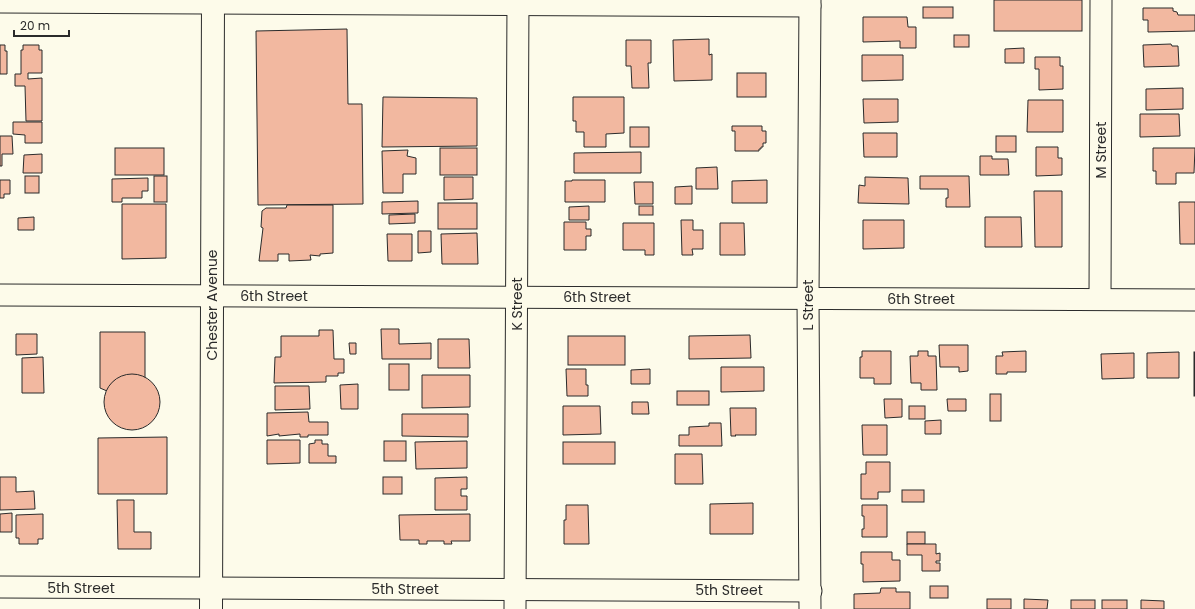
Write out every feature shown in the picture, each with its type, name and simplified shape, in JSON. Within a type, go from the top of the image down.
[{"type":"main road","name":"Chester Avenue","points":[[211,599],[213,2]]},
{"type":"street","name":"M Street","points":[[1100,299],[1101,0]]},
{"type":"street","points":[[0,2],[810,3]]},
{"type":"street","name":"K Street","points":[[515,599],[518,2]]},
{"type":"street","name":"L Street","points":[[810,3],[808,298],[810,600]]},
{"type":"street","name":"6th Street","points":[[0,295],[1195,300]]},
{"type":"street","name":"5th Street","points":[[0,587],[211,599],[810,600]]},
{"type":"building","points":[[994,0],[1082,0],[1082,31],[994,31]]},
{"type":"building","points":[[923,7],[953,7],[953,18],[923,18]]},
{"type":"building","points":[[1143,8],[1173,8],[1173,11],[1177,12],[1178,15],[1195,15],[1195,31],[1148,32],[1148,20],[1143,20]]},
{"type":"building","points":[[863,17],[907,17],[908,27],[916,27],[916,48],[900,48],[900,41],[863,42]]},
{"type":"building","points":[[347,29],[348,104],[362,104],[363,204],[258,205],[256,31]]},
{"type":"building","points":[[954,35],[969,35],[969,47],[954,47]]},
{"type":"building","points":[[709,39],[709,55],[712,54],[712,80],[674,81],[673,40]]},
{"type":"building","points":[[626,40],[651,40],[651,63],[648,63],[649,88],[632,88],[631,66],[626,66]]},
{"type":"building","points":[[1171,44],[1172,46],[1178,46],[1179,66],[1144,67],[1143,45]]},
{"type":"building","points":[[0,45],[5,45],[5,51],[7,51],[7,74],[0,74]]},
{"type":"building","points":[[23,45],[39,45],[39,50],[42,50],[42,73],[28,73],[28,79],[42,78],[42,121],[26,121],[25,86],[15,86],[15,74],[21,74],[21,50],[23,50]]},
{"type":"building","points":[[1024,48],[1024,63],[1005,63],[1005,49]]},
{"type":"building","points":[[862,55],[903,55],[903,80],[862,81]]},
{"type":"building","points":[[1035,57],[1060,57],[1060,66],[1063,66],[1063,89],[1039,90],[1039,69],[1035,69]]},
{"type":"building","points":[[737,73],[766,73],[766,97],[737,97]]},
{"type":"building","points":[[1183,88],[1183,109],[1146,110],[1146,89]]},
{"type":"building","points":[[383,97],[477,98],[477,146],[382,147]]},
{"type":"building","points":[[573,97],[624,97],[624,133],[606,134],[606,147],[584,147],[584,132],[576,132],[576,121],[573,121]]},
{"type":"building","points":[[863,99],[898,99],[898,122],[864,123]]},
{"type":"building","points":[[1028,100],[1063,100],[1063,132],[1027,132]]},
{"type":"building","points":[[1140,114],[1179,114],[1180,136],[1140,137]]},
{"type":"building","points":[[13,122],[42,122],[42,143],[25,143],[25,135],[13,134]]},
{"type":"building","points":[[732,126],[762,126],[762,131],[766,131],[766,143],[763,143],[763,147],[759,149],[759,151],[735,151],[735,131],[732,131]]},
{"type":"building","points":[[630,127],[649,127],[649,147],[630,147]]},
{"type":"building","points":[[863,133],[897,133],[897,157],[864,157]]},
{"type":"building","points":[[0,136],[12,136],[13,154],[2,154],[2,166],[0,166]]},
{"type":"building","points":[[996,136],[1016,136],[1016,152],[996,152]]},
{"type":"building","points":[[1036,147],[1058,147],[1058,158],[1062,158],[1062,175],[1036,176]]},
{"type":"building","points":[[115,148],[164,148],[164,175],[115,175]]},
{"type":"building","points":[[440,148],[477,148],[477,175],[440,175]]},
{"type":"building","points":[[1153,148],[1195,148],[1194,173],[1176,173],[1176,184],[1156,184],[1156,171],[1153,171]]},
{"type":"building","points":[[408,150],[407,156],[416,158],[416,174],[403,174],[403,193],[383,193],[382,151]]},
{"type":"building","points":[[641,152],[641,173],[574,173],[574,153]]},
{"type":"building","points":[[42,154],[42,173],[23,173],[24,155]]},
{"type":"building","points":[[980,156],[992,156],[992,159],[1008,159],[1009,175],[980,175]]},
{"type":"building","points":[[717,167],[718,189],[696,189],[696,168]]},
{"type":"building","points":[[25,176],[39,176],[39,193],[25,193]]},
{"type":"building","points":[[154,176],[167,176],[167,202],[154,202]]},
{"type":"building","points":[[920,176],[969,176],[970,207],[946,207],[948,189],[920,189]]},
{"type":"building","points":[[444,177],[473,177],[473,199],[444,200]]},
{"type":"building","points":[[865,177],[908,178],[909,204],[858,203],[859,185],[865,186]]},
{"type":"building","points":[[148,178],[148,191],[142,191],[142,198],[122,198],[122,202],[112,202],[112,179]]},
{"type":"building","points":[[0,180],[10,180],[10,194],[4,194],[4,198],[0,198]]},
{"type":"building","points":[[605,180],[605,202],[565,202],[565,181]]},
{"type":"building","points":[[767,180],[767,203],[732,203],[732,181]]},
{"type":"building","points":[[634,182],[653,182],[653,204],[635,204]]},
{"type":"building","points":[[692,186],[692,204],[675,204],[675,187]]},
{"type":"building","points":[[1034,191],[1062,191],[1062,247],[1035,247]]},
{"type":"building","points":[[418,201],[418,213],[382,214],[382,202]]},
{"type":"building","points":[[1179,202],[1195,202],[1195,244],[1180,244]]},
{"type":"building","points":[[438,203],[477,203],[477,229],[438,229]]},
{"type":"building","points":[[122,204],[166,204],[166,258],[122,259]]},
{"type":"building","points":[[287,205],[333,205],[333,253],[320,254],[320,256],[310,255],[311,260],[289,261],[289,254],[278,254],[278,261],[259,261],[263,228],[261,227],[262,211],[266,208],[286,208]]},
{"type":"building","points":[[589,206],[589,220],[569,220],[569,207]]},
{"type":"building","points":[[639,206],[653,206],[653,215],[639,215]]},
{"type":"building","points":[[415,214],[415,223],[389,224],[389,215]]},
{"type":"building","points":[[34,217],[34,230],[18,230],[18,218]]},
{"type":"building","points":[[985,217],[1021,217],[1022,247],[985,247]]},
{"type":"building","points":[[681,220],[693,220],[693,230],[703,230],[703,249],[692,249],[693,255],[682,255]]},
{"type":"building","points":[[863,220],[904,220],[904,248],[863,249]]},
{"type":"building","points":[[564,222],[586,222],[586,229],[591,229],[591,236],[586,236],[586,250],[564,250]]},
{"type":"building","points":[[623,223],[654,223],[654,255],[645,255],[645,250],[623,250]]},
{"type":"building","points":[[720,223],[744,223],[745,255],[720,255]]},
{"type":"building","points":[[418,231],[431,231],[431,252],[418,253]]},
{"type":"building","points":[[477,233],[478,264],[442,264],[441,234]]},
{"type":"building","points":[[387,234],[412,234],[412,261],[388,261]]},
{"type":"building","points":[[381,329],[399,329],[399,344],[431,343],[431,359],[382,359]]},
{"type":"building","points":[[319,330],[333,330],[334,359],[344,359],[344,373],[338,373],[338,376],[326,376],[326,382],[274,383],[275,357],[281,357],[281,336],[319,336]]},
{"type":"building","points":[[100,332],[145,332],[145,378],[133,375],[126,376],[114,381],[107,391],[100,388]]},
{"type":"building","points":[[16,334],[37,334],[37,354],[16,355]]},
{"type":"building","points":[[750,335],[751,358],[689,359],[689,336]]},
{"type":"building","points":[[568,336],[625,336],[625,365],[568,365]]},
{"type":"building","points":[[438,339],[469,339],[470,368],[438,368]]},
{"type":"building","points":[[349,343],[356,343],[356,354],[350,354]]},
{"type":"building","points":[[939,345],[968,345],[968,371],[959,372],[959,367],[940,367]]},
{"type":"building","points":[[862,351],[891,351],[891,384],[874,384],[874,378],[860,378],[860,357],[862,357]]},
{"type":"building","points":[[918,351],[928,351],[928,356],[936,356],[937,390],[921,390],[921,383],[911,383],[910,356],[918,356]]},
{"type":"building","points":[[1026,351],[1026,372],[1007,372],[1007,374],[996,374],[996,356],[1003,356],[1002,352]]},
{"type":"building","points":[[1179,352],[1179,378],[1147,378],[1147,353]]},
{"type":"building","points":[[1195,352],[1195,396],[1194,396]]},
{"type":"building","points":[[1134,353],[1134,378],[1102,379],[1101,354]]},
{"type":"building","points":[[43,357],[44,393],[22,393],[22,358]]},
{"type":"building","points":[[389,364],[409,364],[409,390],[389,390]]},
{"type":"building","points":[[721,367],[764,367],[764,391],[721,392]]},
{"type":"building","points":[[566,369],[586,369],[588,396],[567,396]]},
{"type":"building","points":[[650,369],[650,384],[631,384],[631,370]]},
{"type":"building","points":[[132,374],[143,376],[152,382],[158,391],[160,402],[158,413],[152,422],[143,428],[132,430],[121,428],[112,422],[106,413],[104,402],[106,391],[112,382],[121,376]]},
{"type":"building","points":[[422,375],[470,375],[470,407],[422,408]]},
{"type":"building","points":[[358,384],[358,409],[341,409],[340,385]]},
{"type":"building","points":[[275,386],[309,386],[310,409],[275,410]]},
{"type":"building","points":[[677,391],[709,391],[709,405],[677,405]]},
{"type":"building","points":[[990,394],[1001,394],[1001,421],[990,421]]},
{"type":"building","points":[[884,399],[902,399],[902,417],[885,418]]},
{"type":"building","points":[[947,399],[966,399],[966,411],[948,411]]},
{"type":"building","points":[[632,402],[648,402],[649,414],[632,414]]},
{"type":"building","points":[[563,406],[600,406],[601,434],[563,435]]},
{"type":"building","points":[[909,406],[925,406],[925,419],[909,419]]},
{"type":"building","points":[[730,408],[756,408],[756,435],[731,436]]},
{"type":"building","points":[[308,412],[309,422],[328,422],[328,435],[308,435],[308,437],[300,437],[300,434],[279,436],[279,434],[267,436],[267,413]]},
{"type":"building","points":[[402,414],[468,414],[468,437],[402,436]]},
{"type":"building","points":[[941,420],[941,434],[925,434],[925,421]]},
{"type":"building","points":[[709,423],[721,423],[722,446],[679,446],[679,435],[689,435],[689,427],[709,426]]},
{"type":"building","points":[[862,425],[887,425],[887,455],[863,455]]},
{"type":"building","points":[[167,437],[167,494],[98,494],[98,438]]},
{"type":"building","points":[[267,440],[300,440],[300,463],[267,464]]},
{"type":"building","points":[[315,440],[322,440],[322,444],[328,444],[328,456],[336,456],[336,463],[309,463],[309,444],[315,443]]},
{"type":"building","points":[[384,441],[406,441],[406,461],[384,461]]},
{"type":"building","points":[[467,441],[467,468],[416,469],[415,442]]},
{"type":"building","points":[[563,442],[615,442],[615,464],[563,464]]},
{"type":"building","points":[[675,454],[702,454],[703,484],[675,484]]},
{"type":"building","points":[[866,462],[890,462],[890,492],[878,492],[878,499],[861,499],[861,474],[866,474]]},
{"type":"building","points":[[0,477],[16,477],[16,492],[34,491],[35,509],[0,510]]},
{"type":"building","points":[[383,477],[402,477],[402,494],[383,494]]},
{"type":"building","points":[[467,477],[467,489],[461,489],[461,496],[467,496],[467,510],[435,510],[435,478]]},
{"type":"building","points":[[902,490],[924,490],[924,502],[902,502]]},
{"type":"building","points":[[117,500],[134,500],[134,532],[151,532],[151,549],[118,549]]},
{"type":"building","points":[[753,503],[753,534],[710,534],[710,504]]},
{"type":"building","points":[[566,505],[588,505],[589,544],[564,544],[564,520],[566,520]]},
{"type":"building","points":[[862,505],[887,505],[887,537],[862,537],[862,529],[864,529],[864,516],[862,516]]},
{"type":"building","points":[[12,513],[12,532],[0,532],[0,514]]},
{"type":"building","points":[[43,514],[43,539],[38,539],[38,544],[19,544],[19,538],[16,538],[16,515]]},
{"type":"building","points":[[470,514],[470,541],[451,541],[452,544],[444,544],[444,541],[427,541],[427,544],[419,544],[419,540],[400,540],[399,515]]},
{"type":"building","points":[[907,532],[925,532],[925,544],[907,544]]},
{"type":"building","points":[[907,544],[936,544],[936,554],[940,553],[940,561],[936,561],[936,563],[940,563],[940,571],[922,571],[922,555],[907,555]]},
{"type":"building","points":[[861,552],[892,552],[892,560],[900,560],[900,581],[863,582]]},
{"type":"building","points":[[930,586],[948,586],[948,598],[930,598]]},
{"type":"building","points":[[881,588],[896,588],[896,592],[910,592],[910,609],[854,609],[854,594],[880,593]]},
{"type":"building","points":[[987,599],[1011,599],[1011,609],[987,609]]},
{"type":"building","points":[[1024,599],[1048,600],[1047,609],[1024,609]]},
{"type":"building","points":[[1071,600],[1095,600],[1095,609],[1071,609]]},
{"type":"building","points":[[1102,600],[1127,600],[1127,609],[1102,609]]},
{"type":"building","points":[[1141,600],[1164,601],[1164,609],[1141,609]]}]
